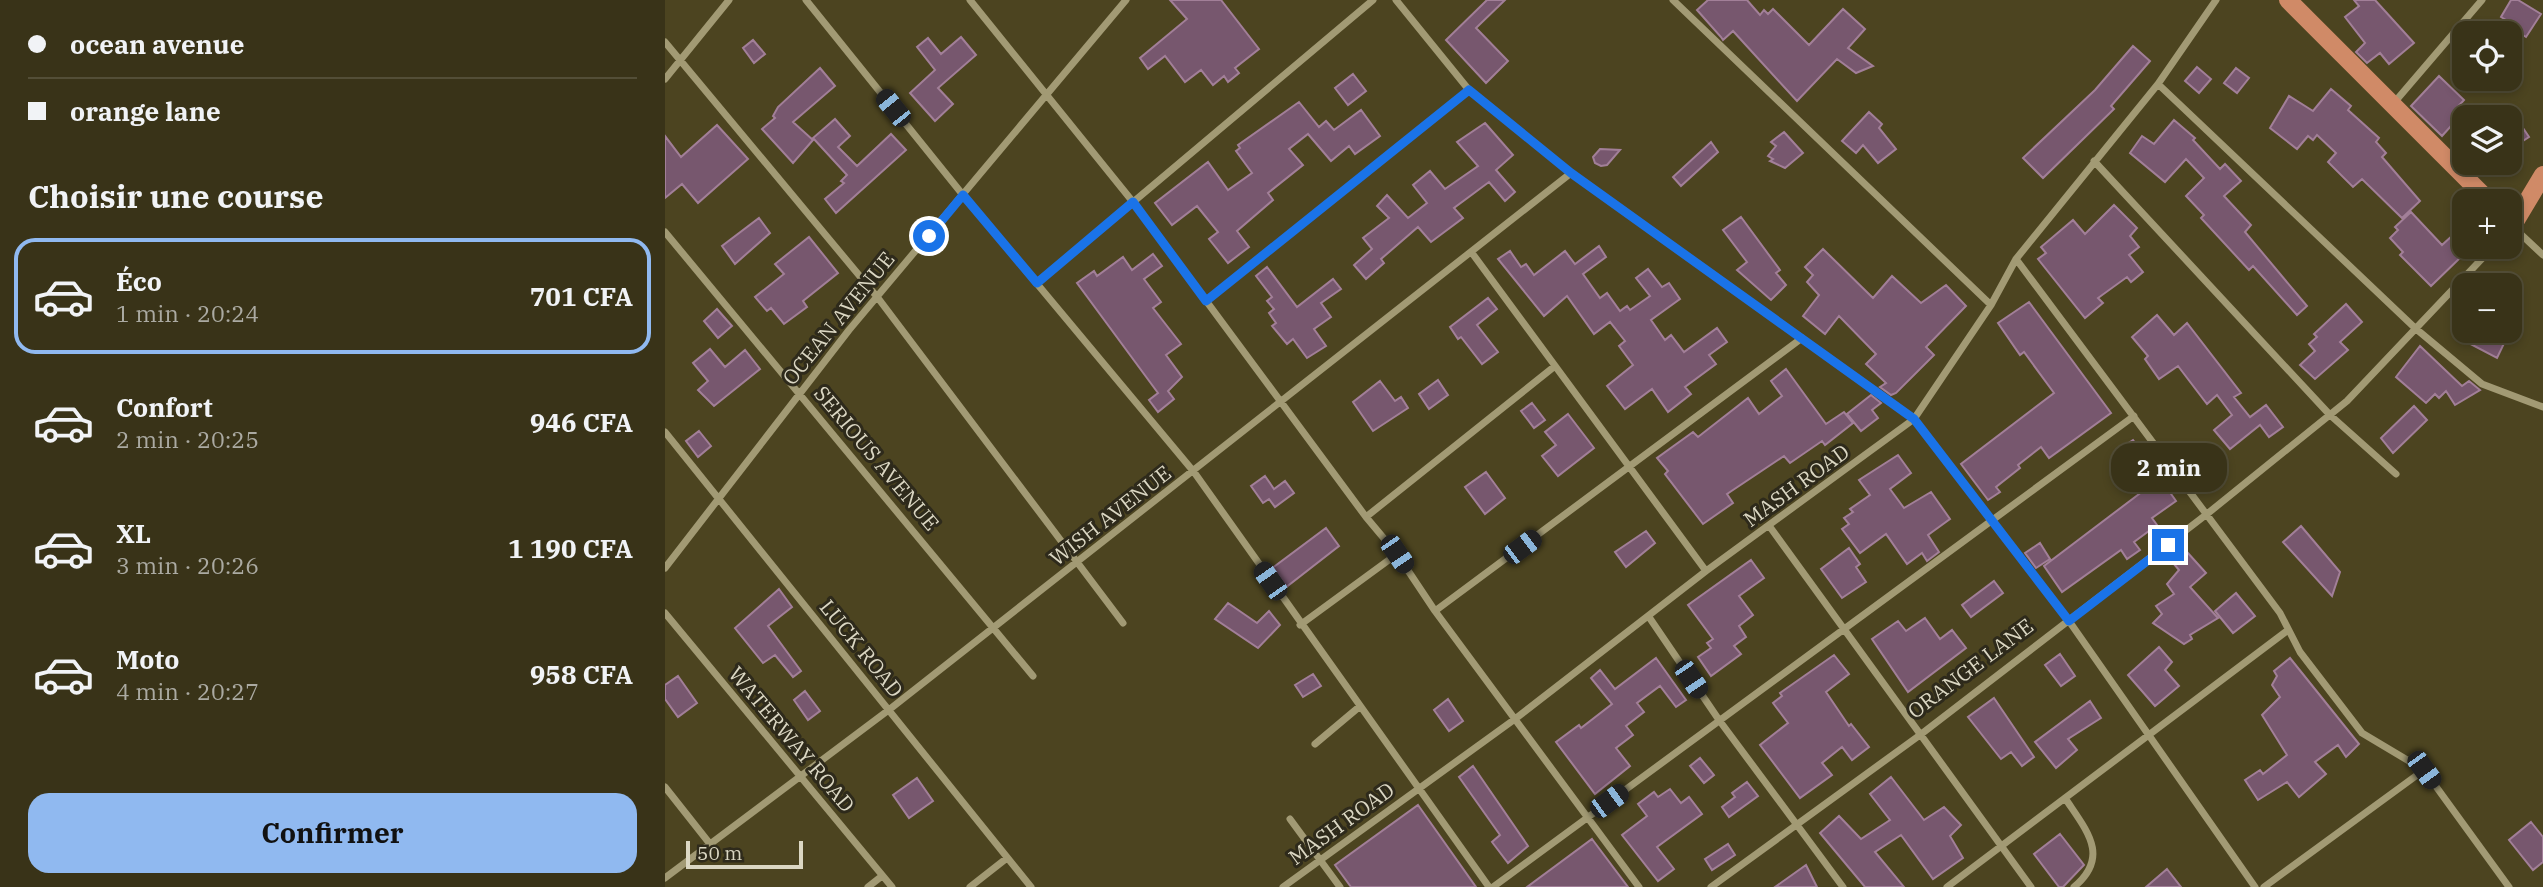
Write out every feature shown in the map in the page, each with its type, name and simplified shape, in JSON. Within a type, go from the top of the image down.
[{"type":"main road","points":[[2288,0],[2477,189]]},
{"type":"main road","points":[[2522,208],[2543,175]]},
{"type":"street","points":[[665,79],[729,0]]},
{"type":"street","points":[[806,0],[963,195],[1194,472],[1359,708],[1491,887],[2134,416]]},
{"type":"street","points":[[970,0],[1133,202],[1366,517],[1397,554],[1435,611],[1639,887]]},
{"type":"street","name":"OCEAN AVENUE","points":[[665,568],[799,392],[1126,0]]},
{"type":"street","points":[[1037,283],[1373,0]]},
{"type":"street","points":[[1397,0],[1469,90],[1571,173],[1914,419],[2069,621],[2255,887]]},
{"type":"street","points":[[1673,0],[1991,305]]},
{"type":"street","name":"MASH ROAD","points":[[1283,887],[1515,719],[1706,570],[1770,527],[1914,419],[1991,305],[2016,259],[2158,84],[2216,0]]},
{"type":"street","points":[[2392,104],[2482,0]]},
{"type":"street","points":[[665,42],[878,298],[1079,561],[1123,623]]},
{"type":"street","points":[[2158,84],[2415,328],[2482,384],[2543,407]]},
{"type":"street","points":[[1206,301],[1469,90]]},
{"type":"street","points":[[2094,161],[2330,415],[2396,474]]},
{"type":"street","name":"WISH AVENUE","points":[[665,878],[890,709],[1571,173]]},
{"type":"street","name":"SERIOUS AVENUE","points":[[665,232],[1033,676]]},
{"type":"street","points":[[2522,236],[2543,255]]},
{"type":"street","points":[[1472,253],[1706,570]]},
{"type":"street","points":[[2016,259],[2280,612],[2300,652],[2362,733],[2424,770],[2509,887]]},
{"type":"street","name":"ORANGE LANE","points":[[1711,887],[1920,735],[2207,514],[2330,415],[2481,259]]},
{"type":"street","points":[[1435,611],[1802,338]]},
{"type":"street","points":[[1366,517],[1555,366]]},
{"type":"street","name":"LUCK ROAD","points":[[665,432],[1031,887]]},
{"type":"street","points":[[1770,527],[2031,887]]},
{"type":"street","points":[[1300,625],[1397,554]]},
{"type":"street","name":"WATERWAY ROAD","points":[[665,614],[892,887]]},
{"type":"street","points":[[1649,617],[1719,720],[1843,887]]},
{"type":"street","points":[[1947,887],[2288,630]]},
{"type":"street","points":[[1315,744],[1359,708]]},
{"type":"street","points":[[2264,887],[2424,770]]},
{"type":"street","points":[[665,787],[710,844]]},
{"type":"street","points":[[2066,798],[2094,851],[2094,862],[2087,876],[2074,887]]},
{"type":"street","points":[[1290,819],[1340,887]]},
{"type":"street","points":[[971,887],[1007,858]]},
{"type":"street","points":[[868,887],[882,876]]},
{"type":"building","points":[[1170,0],[1221,0],[1259,49],[1235,68],[1239,73],[1228,82],[1224,76],[1213,85],[1201,70],[1185,82],[1165,56],[1148,69],[1140,58],[1187,19]]},
{"type":"building","points":[[1487,0],[1505,0],[1476,28],[1508,61],[1486,83],[1446,40]]},
{"type":"building","points":[[1708,0],[1747,0],[1760,15],[1764,10],[1768,14],[1773,9],[1809,45],[1843,9],[1865,29],[1848,48],[1873,66],[1856,73],[1837,59],[1797,101],[1733,31],[1723,40],[1697,10]]},
{"type":"building","points":[[2354,0],[2375,0],[2414,43],[2389,64],[2380,53],[2367,63],[2356,52],[2365,43],[2345,17],[2359,6]]},
{"type":"building","points":[[2511,0],[2518,0],[2541,14],[2526,37],[2522,34],[2522,21],[2505,21],[2501,17]]},
{"type":"building","points":[[961,37],[976,55],[938,88],[953,104],[935,121],[910,93],[935,70],[917,47],[928,38],[941,54]]},
{"type":"building","points":[[753,40],[765,54],[754,63],[743,48]]},
{"type":"building","points":[[2133,46],[2150,61],[2111,106],[2114,109],[2043,178],[2023,158],[2095,90]]},
{"type":"building","points":[[2197,67],[2211,79],[2199,93],[2185,81]]},
{"type":"building","points":[[820,68],[835,86],[793,122],[813,140],[793,163],[762,129],[775,118],[773,116],[778,107]]},
{"type":"building","points":[[2236,68],[2249,78],[2237,93],[2224,83]]},
{"type":"building","points":[[1353,74],[1366,91],[1348,105],[1335,88]]},
{"type":"building","points":[[2439,76],[2464,100],[2459,105],[2452,105],[2452,125],[2442,136],[2411,106]]},
{"type":"building","points":[[2331,89],[2351,106],[2348,110],[2379,138],[2376,142],[2386,153],[2382,157],[2420,201],[2402,218],[2362,179],[2353,187],[2328,162],[2336,153],[2317,135],[2313,140],[2308,136],[2297,149],[2270,128],[2289,96],[2313,111]]},
{"type":"building","points":[[1299,102],[1319,127],[1326,121],[1334,130],[1361,110],[1380,136],[1355,154],[1349,146],[1331,161],[1308,134],[1289,149],[1303,165],[1268,193],[1273,200],[1237,231],[1249,247],[1228,263],[1209,239],[1218,232],[1197,206],[1172,225],[1155,203],[1208,162],[1228,190],[1252,173],[1236,151],[1240,148],[1238,145]]},
{"type":"building","points":[[1869,112],[1882,124],[1879,128],[1896,149],[1878,163],[1863,145],[1856,153],[1842,141]]},
{"type":"building","points":[[835,119],[850,136],[838,147],[857,166],[891,134],[906,150],[836,213],[825,199],[844,183],[841,181],[847,175],[813,138]]},
{"type":"building","points":[[2174,120],[2195,138],[2193,140],[2220,169],[2225,164],[2241,181],[2224,196],[2251,225],[2245,232],[2307,306],[2297,315],[2253,266],[2249,270],[2201,218],[2204,215],[2186,196],[2204,178],[2186,159],[2165,182],[2130,153],[2142,136],[2154,144]]},
{"type":"building","points":[[1485,123],[1513,155],[1496,170],[1515,192],[1505,201],[1489,182],[1454,208],[1463,218],[1431,242],[1418,227],[1381,259],[1384,263],[1366,279],[1354,265],[1372,249],[1363,238],[1389,218],[1377,206],[1387,195],[1408,218],[1427,203],[1413,185],[1430,171],[1445,189],[1478,166],[1457,142]]},
{"type":"building","points":[[717,125],[748,159],[698,203],[682,184],[665,198],[665,136],[681,157]]},
{"type":"building","points":[[2522,126],[2529,137],[2522,142]]},
{"type":"building","points":[[1784,132],[1803,153],[1785,168],[1770,161],[1773,159],[1768,156],[1776,146],[1771,142]]},
{"type":"building","points":[[1711,142],[1718,152],[1681,186],[1673,177]]},
{"type":"building","points":[[1600,149],[1620,150],[1607,165],[1601,166],[1595,163],[1593,157]]},
{"type":"building","points":[[2114,205],[2137,228],[2130,236],[2139,247],[2129,255],[2143,272],[2131,282],[2127,277],[2098,298],[2103,303],[2085,318],[2038,259],[2046,253],[2041,247],[2073,220],[2085,234]]},
{"type":"building","points":[[2411,212],[2442,245],[2452,236],[2452,259],[2459,259],[2431,286],[2400,255],[2403,252],[2390,238],[2398,230],[2395,227]]},
{"type":"building","points":[[1741,217],[1780,270],[1776,273],[1786,285],[1771,300],[1737,270],[1747,262],[1723,230]]},
{"type":"building","points":[[759,218],[770,233],[735,264],[722,246]]},
{"type":"building","points":[[809,237],[838,273],[803,301],[807,307],[784,324],[771,308],[767,311],[755,297],[784,274],[775,264]]},
{"type":"building","points":[[1599,246],[1606,257],[1583,274],[1600,298],[1607,293],[1620,311],[1627,306],[1630,310],[1650,296],[1636,278],[1648,269],[1662,287],[1669,283],[1680,299],[1651,320],[1665,340],[1671,335],[1684,352],[1717,328],[1727,342],[1709,355],[1716,364],[1685,387],[1691,394],[1668,412],[1652,389],[1625,409],[1607,386],[1633,365],[1619,346],[1625,341],[1610,322],[1594,334],[1567,296],[1544,316],[1498,259],[1510,251],[1521,267],[1526,264],[1534,275],[1565,251],[1575,264]]},
{"type":"building","points":[[1823,249],[1873,298],[1892,276],[1921,303],[1946,285],[1966,306],[1926,347],[1934,355],[1896,393],[1891,395],[1880,387],[1886,383],[1866,364],[1876,354],[1839,316],[1825,334],[1803,316],[1819,295],[1807,282],[1813,275],[1805,267]]},
{"type":"building","points":[[1153,254],[1162,266],[1144,279],[1161,302],[1153,308],[1181,344],[1166,355],[1182,377],[1168,391],[1174,399],[1158,412],[1149,400],[1158,393],[1077,283],[1094,271],[1097,276],[1123,257],[1132,270]]},
{"type":"building","points":[[1267,267],[1297,307],[1333,279],[1341,289],[1321,303],[1331,317],[1314,329],[1326,346],[1307,358],[1293,339],[1287,344],[1272,326],[1276,323],[1269,313],[1274,309],[1267,301],[1272,297],[1256,276]]},
{"type":"building","points":[[1488,298],[1497,309],[1477,325],[1498,352],[1482,364],[1450,327]]},
{"type":"building","points":[[2029,302],[2111,413],[2049,458],[2041,447],[1996,487],[2000,492],[1988,500],[1961,464],[2054,393],[2024,352],[2020,355],[1998,323]]},
{"type":"building","points":[[2346,304],[2362,322],[2340,342],[2348,350],[2315,379],[2300,365],[2315,351],[2309,344],[2317,337],[2314,334]]},
{"type":"building","points":[[717,309],[732,326],[718,338],[704,321]]},
{"type":"building","points":[[2157,315],[2174,335],[2187,323],[2241,393],[2234,397],[2250,417],[2266,405],[2283,427],[2269,437],[2260,425],[2230,449],[2214,430],[2232,415],[2217,395],[2207,404],[2178,366],[2159,379],[2145,359],[2148,356],[2132,337]]},
{"type":"building","points":[[2469,343],[2504,343],[2497,358]]},
{"type":"building","points":[[2420,346],[2462,386],[2469,381],[2480,390],[2455,405],[2446,391],[2439,398],[2435,394],[2426,403],[2396,377]]},
{"type":"building","points":[[710,349],[725,367],[745,350],[760,369],[714,406],[698,390],[708,381],[693,363]]},
{"type":"building","points":[[1786,369],[1826,424],[1844,412],[1853,423],[1825,445],[1822,441],[1790,463],[1784,456],[1727,494],[1733,503],[1703,524],[1665,474],[1668,471],[1657,458],[1693,432],[1698,437],[1748,398],[1759,414],[1782,396],[1771,381]]},
{"type":"building","points":[[1438,380],[1448,395],[1429,409],[1419,394]]},
{"type":"building","points":[[1380,381],[1395,401],[1401,397],[1408,408],[1373,431],[1353,402]]},
{"type":"building","points":[[1871,395],[1881,403],[1872,410],[1878,418],[1861,431],[1847,414]]},
{"type":"building","points":[[1532,403],[1545,420],[1534,428],[1521,411]]},
{"type":"building","points":[[2414,406],[2427,420],[2393,453],[2381,438]]},
{"type":"building","points":[[1568,414],[1594,448],[1558,476],[1542,456],[1556,445],[1545,432]]},
{"type":"building","points":[[699,431],[711,446],[698,457],[686,441]]},
{"type":"building","points":[[2133,440],[2176,501],[2152,518],[2157,525],[2134,542],[2140,550],[2127,559],[2121,550],[2062,592],[2044,566],[2143,491],[2115,452]]},
{"type":"building","points":[[1898,455],[1911,473],[1890,489],[1904,508],[1931,492],[1950,519],[1928,535],[1939,552],[1927,561],[1922,553],[1907,564],[1886,534],[1860,553],[1842,529],[1849,524],[1844,518],[1853,512],[1850,509],[1870,495],[1859,480]]},
{"type":"building","points":[[1486,472],[1505,498],[1485,514],[1465,487]]},
{"type":"building","points":[[1265,476],[1274,489],[1285,481],[1294,493],[1275,507],[1269,499],[1263,503],[1251,486]]},
{"type":"building","points":[[2301,526],[2340,572],[2332,596],[2283,542]]},
{"type":"building","points":[[1326,528],[1339,546],[1285,588],[1271,569]]},
{"type":"building","points":[[1646,531],[1655,543],[1626,567],[1615,552]]},
{"type":"building","points":[[2040,543],[2050,559],[2036,568],[2025,553]]},
{"type":"building","points":[[1849,548],[1860,564],[1856,567],[1866,582],[1842,598],[1821,569]]},
{"type":"building","points":[[2187,552],[2206,573],[2190,587],[2218,618],[2190,635],[2192,639],[2184,644],[2153,623],[2162,614],[2156,606],[2174,594],[2167,584],[2179,570],[2174,564]]},
{"type":"building","points":[[1751,560],[1764,578],[1739,596],[1753,615],[1739,626],[1746,637],[1734,646],[1741,654],[1711,676],[1698,657],[1711,648],[1707,643],[1713,639],[1688,605]]},
{"type":"building","points":[[1994,581],[2003,593],[1971,617],[1962,605]]},
{"type":"building","points":[[779,589],[792,607],[768,626],[801,671],[793,677],[775,655],[763,663],[735,628]]},
{"type":"building","points":[[2236,593],[2255,616],[2233,633],[2215,611]]},
{"type":"building","points":[[1228,603],[1257,623],[1269,611],[1280,625],[1258,648],[1215,619]]},
{"type":"building","points":[[1925,618],[1940,639],[1952,630],[1966,648],[1908,692],[1872,639],[1898,621],[1906,631]]},
{"type":"building","points":[[2159,647],[2172,662],[2165,670],[2179,686],[2155,706],[2128,675]]},
{"type":"building","points":[[2060,654],[2075,676],[2061,686],[2045,665]]},
{"type":"building","points":[[1834,655],[1849,674],[1826,692],[1849,726],[1851,724],[1869,747],[1852,760],[1842,747],[1822,763],[1832,775],[1800,798],[1760,745],[1788,723],[1773,703],[1782,696],[1780,693]]},
{"type":"building","points":[[1656,658],[1686,700],[1676,707],[1660,686],[1637,703],[1644,712],[1626,726],[1633,735],[1616,748],[1630,766],[1595,794],[1556,742],[1579,725],[1581,728],[1612,704],[1591,678],[1600,670],[1615,689]]},
{"type":"building","points":[[2290,658],[2359,744],[2346,757],[2338,745],[2315,762],[2326,774],[2299,797],[2287,782],[2258,800],[2245,780],[2260,770],[2263,774],[2287,755],[2262,715],[2280,697],[2272,685],[2277,676],[2274,671]]},
{"type":"building","points":[[1313,674],[1321,686],[1303,697],[1295,685]]},
{"type":"building","points":[[678,676],[697,703],[678,717],[665,699],[665,685]]},
{"type":"building","points":[[805,691],[820,711],[808,720],[794,700]]},
{"type":"building","points":[[1994,698],[2034,757],[2022,766],[2011,752],[2001,759],[1968,717]]},
{"type":"building","points":[[1448,699],[1463,721],[1449,731],[1434,710]]},
{"type":"building","points":[[2090,701],[2101,718],[2068,739],[2077,750],[2056,768],[2035,742]]},
{"type":"building","points":[[1700,758],[1714,775],[1704,783],[1690,766]]},
{"type":"building","points":[[1473,766],[1528,846],[1508,863],[1492,842],[1500,835],[1459,777]]},
{"type":"building","points":[[1891,777],[1924,820],[1944,807],[1961,825],[1950,836],[1963,858],[1933,879],[1901,835],[1875,852],[1904,887],[1865,887],[1820,833],[1839,816],[1861,839],[1890,820],[1870,794]]},
{"type":"building","points":[[917,778],[933,801],[909,818],[893,795]]},
{"type":"building","points":[[1747,782],[1758,796],[1729,817],[1722,807],[1735,797],[1732,793]]},
{"type":"building","points":[[1670,789],[1681,803],[1689,797],[1702,814],[1657,847],[1674,869],[1658,881],[1622,835],[1647,816],[1638,804],[1654,792],[1658,797]]},
{"type":"building","points":[[1418,805],[1476,887],[1351,887],[1335,865]]},
{"type":"building","points":[[2531,822],[2543,837],[2543,862],[2533,870],[2509,840]]},
{"type":"building","points":[[2060,834],[2084,865],[2063,887],[2059,887],[2034,854]]},
{"type":"building","points":[[1592,839],[1628,887],[1527,887]]},
{"type":"building","points":[[1728,844],[1735,855],[1712,870],[1705,859]]},
{"type":"building","points":[[1806,865],[1817,887],[1775,887]]},
{"type":"building","points":[[2167,869],[2181,887],[2146,887]]},
{"type":"route","points":[[929,236],[963,195],[1037,283],[1133,202],[1206,301],[1469,90],[1571,173],[1914,419],[2069,621],[2168,545]]}]
